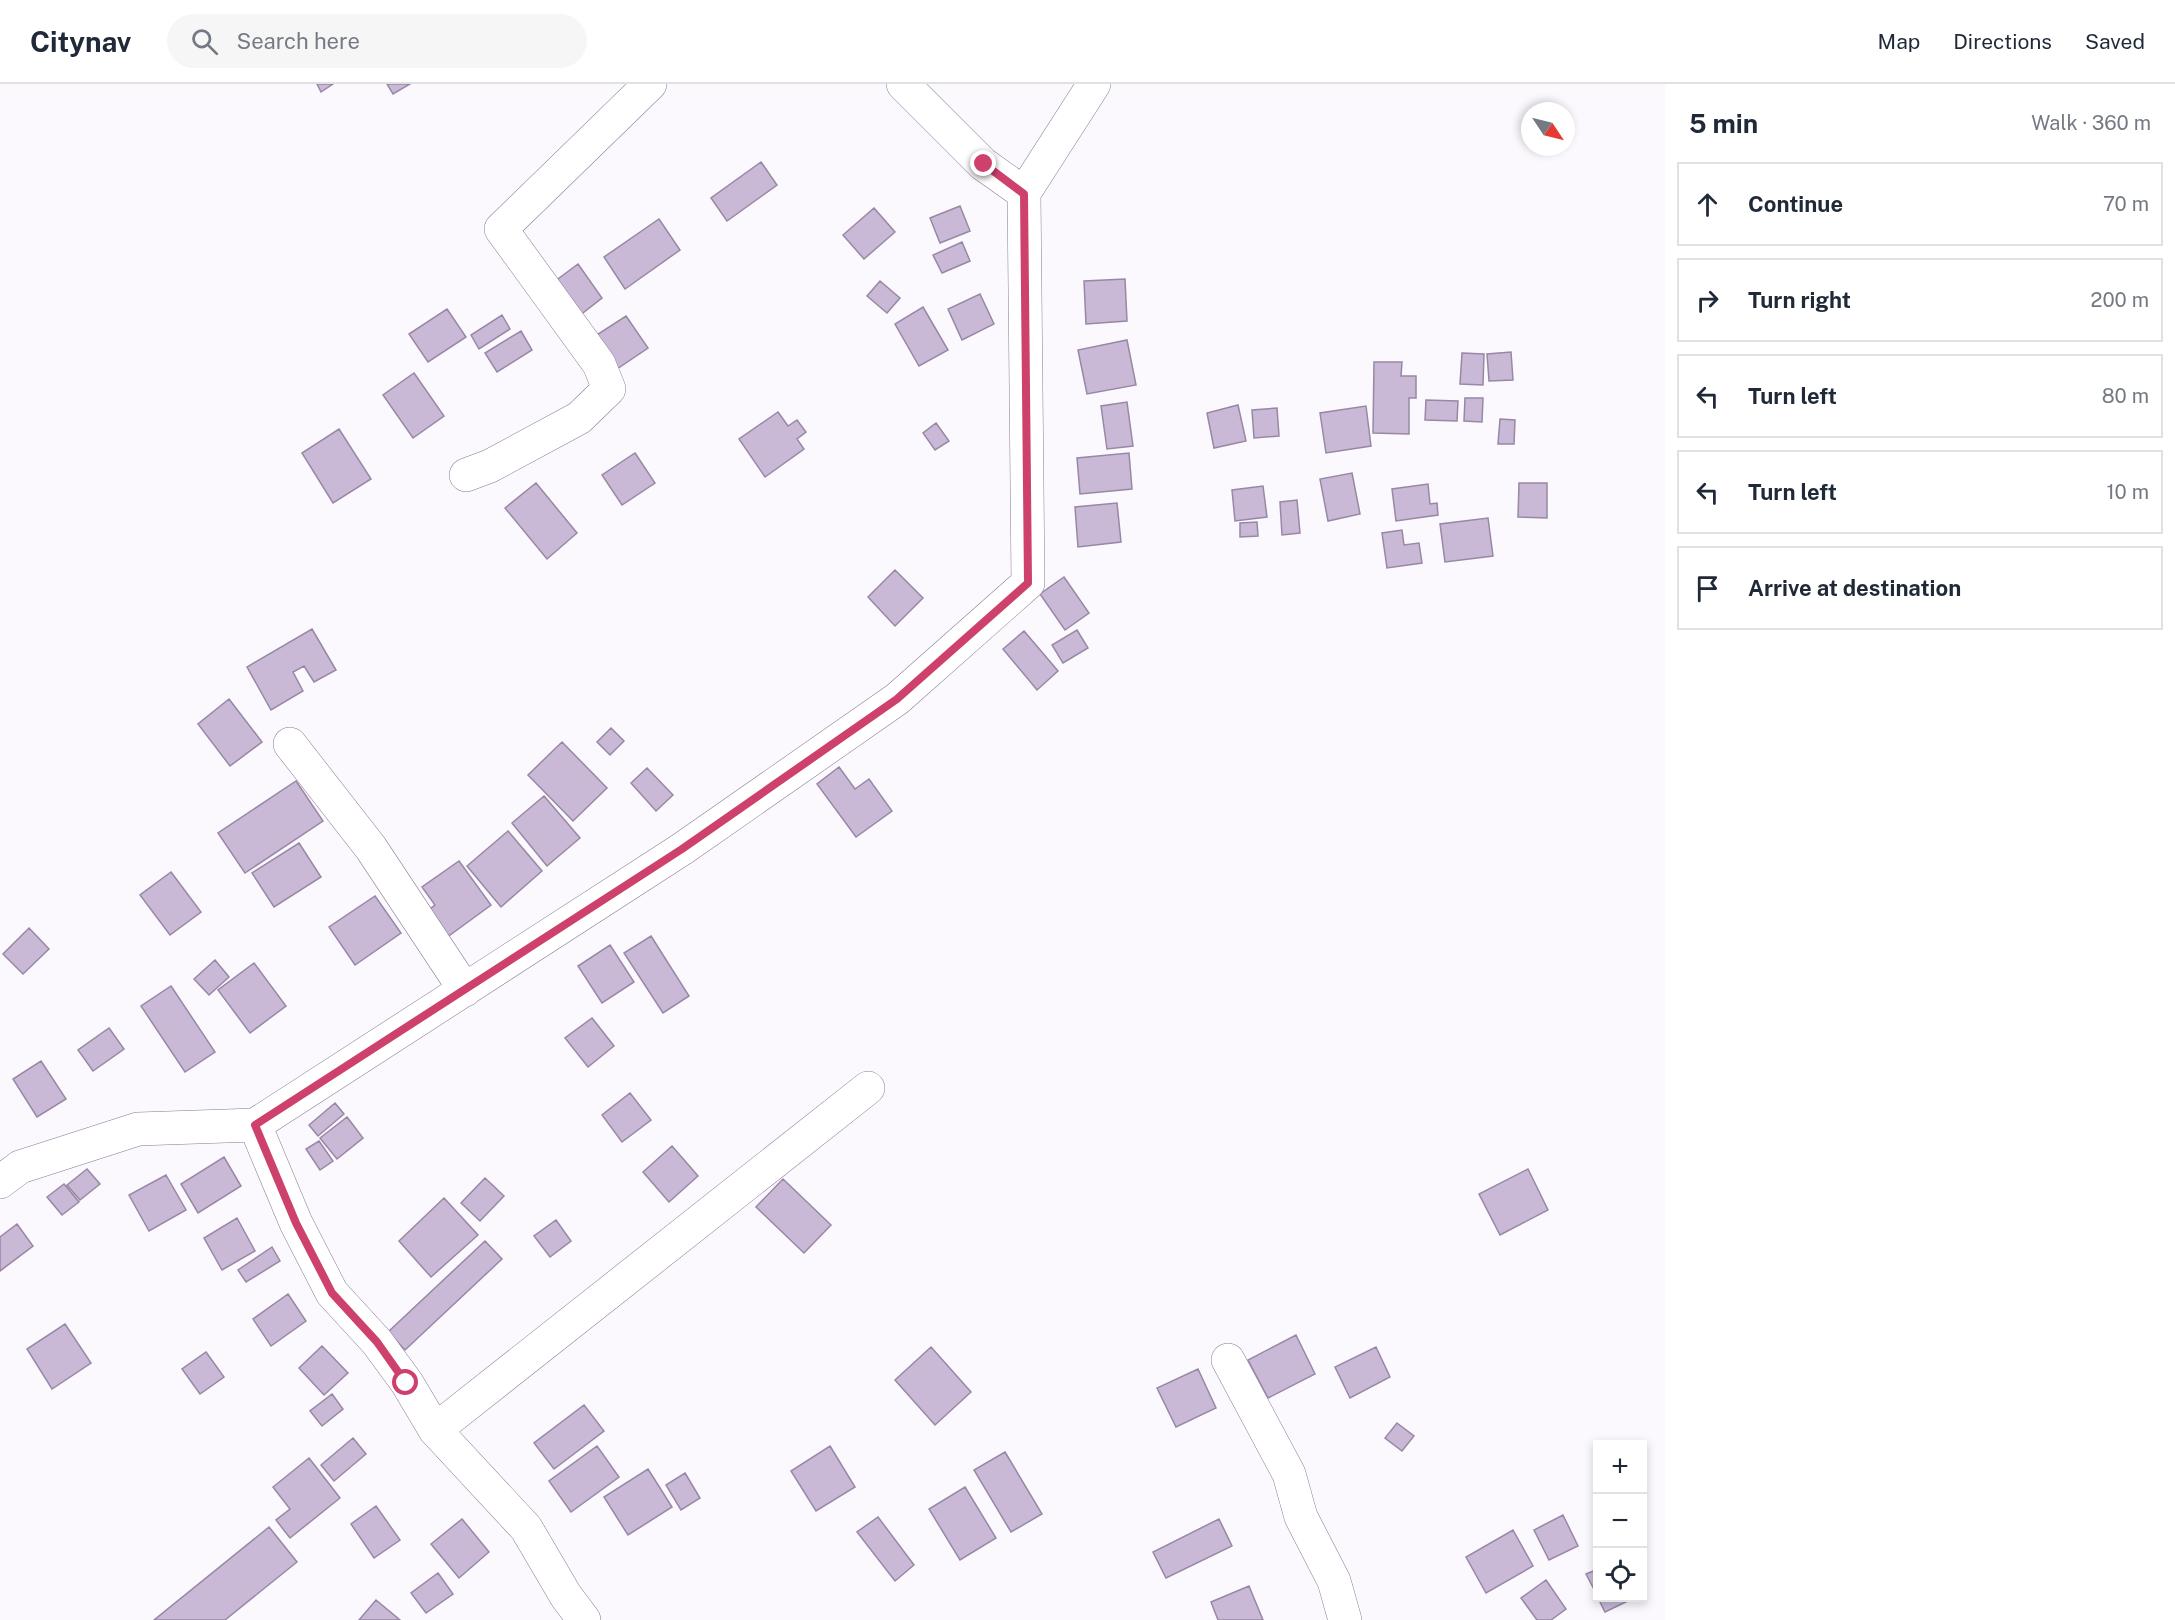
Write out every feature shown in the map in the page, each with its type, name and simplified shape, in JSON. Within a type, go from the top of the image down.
[{"type":"street","points":[[466,475],[490,466],[579,418],[609,389],[599,364],[501,229],[650,84]]},
{"type":"street","points":[[903,84],[984,164],[1024,194]]},
{"type":"street","points":[[0,1182],[20,1167],[138,1129],[255,1125],[682,849],[897,699],[1028,583],[1024,194],[1094,84]]},
{"type":"street","points":[[290,744],[371,848],[465,990]]},
{"type":"street","points":[[435,1430],[868,1088]]},
{"type":"street","points":[[255,1125],[296,1223],[332,1293],[377,1342],[435,1430],[525,1528],[566,1596],[584,1620]]},
{"type":"street","points":[[1228,1360],[1289,1474],[1301,1517],[1334,1581],[1346,1620]]},
{"type":"building","points":[[317,84],[333,84],[321,92]]},
{"type":"building","points":[[387,84],[410,84],[393,94]]},
{"type":"building","points":[[761,162],[777,185],[727,221],[711,198]]},
{"type":"building","points":[[960,206],[970,231],[940,243],[930,218]]},
{"type":"building","points":[[874,208],[895,232],[864,259],[843,235]]},
{"type":"building","points":[[659,219],[680,250],[625,289],[604,257]]},
{"type":"building","points":[[962,242],[970,261],[942,273],[933,255]]},
{"type":"building","points":[[578,264],[602,298],[579,316],[554,282]]},
{"type":"building","points":[[1125,279],[1127,321],[1086,324],[1084,281]]},
{"type":"building","points":[[880,281],[900,298],[887,313],[867,296]]},
{"type":"building","points":[[980,294],[994,324],[962,340],[948,309]]},
{"type":"building","points":[[923,307],[948,350],[919,366],[895,324]]},
{"type":"building","points":[[447,309],[466,337],[428,362],[409,334]]},
{"type":"building","points":[[502,315],[510,329],[479,349],[471,335]]},
{"type":"building","points":[[626,316],[648,348],[611,373],[589,340]]},
{"type":"building","points":[[521,331],[532,350],[497,372],[485,353]]},
{"type":"building","points":[[1127,340],[1136,385],[1087,394],[1078,350]]},
{"type":"building","points":[[1511,352],[1513,380],[1489,381],[1487,354]]},
{"type":"building","points":[[1462,353],[1484,354],[1483,385],[1460,384]]},
{"type":"building","points":[[1374,362],[1402,362],[1401,376],[1416,376],[1416,398],[1409,398],[1409,434],[1373,433]]},
{"type":"building","points":[[414,373],[444,416],[413,438],[383,395]]},
{"type":"building","points":[[1465,398],[1483,398],[1482,422],[1464,421]]},
{"type":"building","points":[[1426,400],[1458,401],[1457,421],[1425,420]]},
{"type":"building","points":[[1127,402],[1133,446],[1107,449],[1101,406]]},
{"type":"building","points":[[1238,405],[1246,441],[1214,448],[1207,413]]},
{"type":"building","points":[[1366,406],[1371,446],[1326,453],[1320,413]]},
{"type":"building","points":[[1277,408],[1279,436],[1254,438],[1252,410]]},
{"type":"building","points":[[778,412],[788,426],[797,420],[806,432],[797,439],[804,449],[765,477],[739,439]]},
{"type":"building","points":[[1500,419],[1515,420],[1514,444],[1498,444]]},
{"type":"building","points":[[936,423],[949,441],[935,450],[923,433]]},
{"type":"building","points":[[339,429],[371,479],[333,503],[302,453]]},
{"type":"building","points":[[635,453],[655,483],[622,505],[602,475]]},
{"type":"building","points":[[1129,453],[1132,489],[1080,494],[1077,458]]},
{"type":"building","points":[[1352,473],[1360,514],[1328,521],[1320,479]]},
{"type":"building","points":[[536,483],[577,533],[547,559],[505,508]]},
{"type":"building","points":[[1519,483],[1547,483],[1547,518],[1518,517]]},
{"type":"building","points":[[1428,484],[1430,504],[1437,503],[1438,515],[1396,521],[1392,489]]},
{"type":"building","points":[[1263,486],[1267,517],[1235,521],[1232,490]]},
{"type":"building","points":[[1297,500],[1300,533],[1282,535],[1280,502]]},
{"type":"building","points":[[1117,503],[1121,542],[1078,547],[1075,507]]},
{"type":"building","points":[[1488,518],[1493,556],[1445,562],[1440,524]]},
{"type":"building","points":[[1257,522],[1258,536],[1240,537],[1240,523]]},
{"type":"building","points":[[1402,530],[1404,545],[1419,543],[1422,563],[1387,568],[1382,533]]},
{"type":"building","points":[[895,570],[923,598],[895,626],[868,597]]},
{"type":"building","points":[[1064,577],[1089,613],[1065,630],[1040,594]]},
{"type":"building","points":[[312,629],[336,670],[314,682],[304,666],[293,672],[303,691],[271,710],[247,667]]},
{"type":"building","points":[[1077,630],[1088,648],[1063,663],[1052,645]]},
{"type":"building","points":[[1024,631],[1058,671],[1037,690],[1003,649]]},
{"type":"building","points":[[229,699],[262,742],[230,766],[198,724]]},
{"type":"building","points":[[611,728],[624,741],[610,755],[597,742]]},
{"type":"building","points":[[562,742],[607,788],[573,821],[528,775]]},
{"type":"building","points":[[839,767],[855,789],[869,779],[892,811],[856,837],[817,784]]},
{"type":"building","points":[[647,768],[673,795],[656,811],[631,783]]},
{"type":"building","points":[[296,781],[323,821],[245,873],[218,833]]},
{"type":"building","points":[[544,796],[580,838],[547,866],[512,823]]},
{"type":"building","points":[[508,831],[542,871],[501,907],[467,866]]},
{"type":"building","points":[[299,843],[321,877],[274,907],[252,873]]},
{"type":"building","points":[[459,861],[491,905],[446,938],[427,911],[435,905],[422,887]]},
{"type":"building","points":[[171,872],[201,912],[170,935],[140,895]]},
{"type":"building","points":[[375,896],[401,933],[355,965],[329,927]]},
{"type":"building","points":[[29,928],[49,949],[23,974],[3,954]]},
{"type":"building","points":[[651,936],[689,996],[663,1013],[624,953]]},
{"type":"building","points":[[610,945],[634,982],[602,1003],[578,966]]},
{"type":"building","points":[[215,960],[229,977],[209,995],[194,979]]},
{"type":"building","points":[[254,963],[286,1006],[250,1033],[218,990]]},
{"type":"building","points":[[171,986],[215,1052],[185,1072],[141,1006]]},
{"type":"building","points":[[592,1018],[614,1046],[588,1067],[565,1038]]},
{"type":"building","points":[[109,1028],[124,1049],[93,1071],[78,1050]]},
{"type":"building","points":[[41,1061],[66,1099],[37,1117],[13,1079]]},
{"type":"building","points":[[630,1093],[651,1120],[622,1142],[602,1115]]},
{"type":"building","points":[[335,1103],[344,1114],[318,1136],[309,1125]]},
{"type":"building","points":[[347,1117],[363,1138],[337,1159],[320,1138]]},
{"type":"building","points":[[319,1141],[333,1161],[320,1170],[306,1149]]},
{"type":"building","points":[[672,1146],[698,1176],[669,1202],[643,1172]]},
{"type":"building","points":[[224,1157],[241,1186],[198,1213],[181,1184]]},
{"type":"building","points":[[87,1169],[100,1184],[80,1200],[67,1185]]},
{"type":"building","points":[[1528,1169],[1548,1210],[1500,1235],[1479,1194]]},
{"type":"building","points":[[166,1175],[186,1210],[149,1231],[129,1195]]},
{"type":"building","points":[[485,1178],[504,1196],[480,1221],[461,1203]]},
{"type":"building","points":[[783,1179],[831,1225],[804,1253],[756,1207]]},
{"type":"building","points":[[64,1184],[79,1202],[62,1215],[47,1197]]},
{"type":"building","points":[[444,1198],[478,1235],[431,1277],[399,1241]]},
{"type":"building","points":[[237,1218],[255,1251],[222,1270],[204,1238]]},
{"type":"building","points":[[556,1220],[571,1241],[550,1257],[534,1236]]},
{"type":"building","points":[[17,1224],[33,1246],[0,1271],[0,1237]]},
{"type":"building","points":[[485,1241],[502,1259],[405,1350],[388,1332]]},
{"type":"building","points":[[272,1247],[280,1261],[246,1282],[238,1270]]},
{"type":"building","points":[[288,1294],[306,1321],[271,1346],[253,1319]]},
{"type":"building","points":[[65,1324],[91,1363],[52,1389],[27,1349]]},
{"type":"building","points":[[1296,1335],[1315,1374],[1268,1398],[1248,1360]]},
{"type":"building","points":[[322,1346],[348,1373],[324,1395],[299,1368]]},
{"type":"building","points":[[931,1347],[971,1392],[935,1425],[895,1380]]},
{"type":"building","points":[[1376,1347],[1390,1377],[1350,1398],[1335,1367]]},
{"type":"building","points":[[206,1352],[224,1377],[200,1394],[182,1369]]},
{"type":"building","points":[[1198,1369],[1216,1408],[1176,1427],[1157,1388]]},
{"type":"building","points":[[332,1394],[343,1409],[322,1426],[310,1411]]},
{"type":"building","points":[[584,1405],[604,1431],[554,1469],[534,1443]]},
{"type":"building","points":[[1397,1423],[1414,1436],[1402,1451],[1385,1438]]},
{"type":"building","points":[[353,1438],[366,1454],[334,1481],[321,1465]]},
{"type":"building","points":[[597,1446],[619,1477],[571,1512],[549,1481]]},
{"type":"building","points":[[830,1446],[855,1487],[816,1511],[791,1471]]},
{"type":"building","points":[[1005,1452],[1042,1514],[1011,1532],[974,1470]]},
{"type":"building","points":[[309,1458],[340,1498],[290,1538],[276,1520],[290,1509],[273,1487]]},
{"type":"building","points":[[648,1469],[672,1507],[628,1535],[604,1497]]},
{"type":"building","points":[[685,1473],[700,1498],[681,1510],[666,1485]]},
{"type":"building","points":[[965,1487],[996,1538],[960,1560],[929,1509]]},
{"type":"building","points":[[376,1506],[400,1540],[374,1558],[351,1524]]},
{"type":"building","points":[[1563,1515],[1578,1546],[1549,1560],[1534,1530]]},
{"type":"building","points":[[878,1517],[914,1565],[895,1581],[857,1532]]},
{"type":"building","points":[[462,1519],[489,1552],[459,1578],[431,1544]]},
{"type":"building","points":[[1219,1519],[1232,1546],[1166,1578],[1153,1552]]},
{"type":"building","points":[[269,1527],[297,1562],[225,1620],[154,1620]]},
{"type":"building","points":[[1513,1530],[1533,1566],[1486,1593],[1466,1557]]},
{"type":"building","points":[[1593,1571],[1593,1587],[1586,1574]]},
{"type":"building","points":[[438,1573],[453,1594],[426,1613],[411,1593]]},
{"type":"building","points":[[1546,1580],[1566,1609],[1551,1620],[1537,1620],[1521,1598]]},
{"type":"building","points":[[1249,1586],[1263,1620],[1218,1620],[1211,1602]]},
{"type":"building","points":[[376,1600],[400,1620],[359,1620]]},
{"type":"building","points":[[1600,1602],[1626,1602],[1605,1612]]},
{"type":"route","points":[[406,1383],[377,1342],[332,1293],[296,1223],[255,1125],[682,849],[897,699],[1028,583],[1024,194],[984,164]]}]
